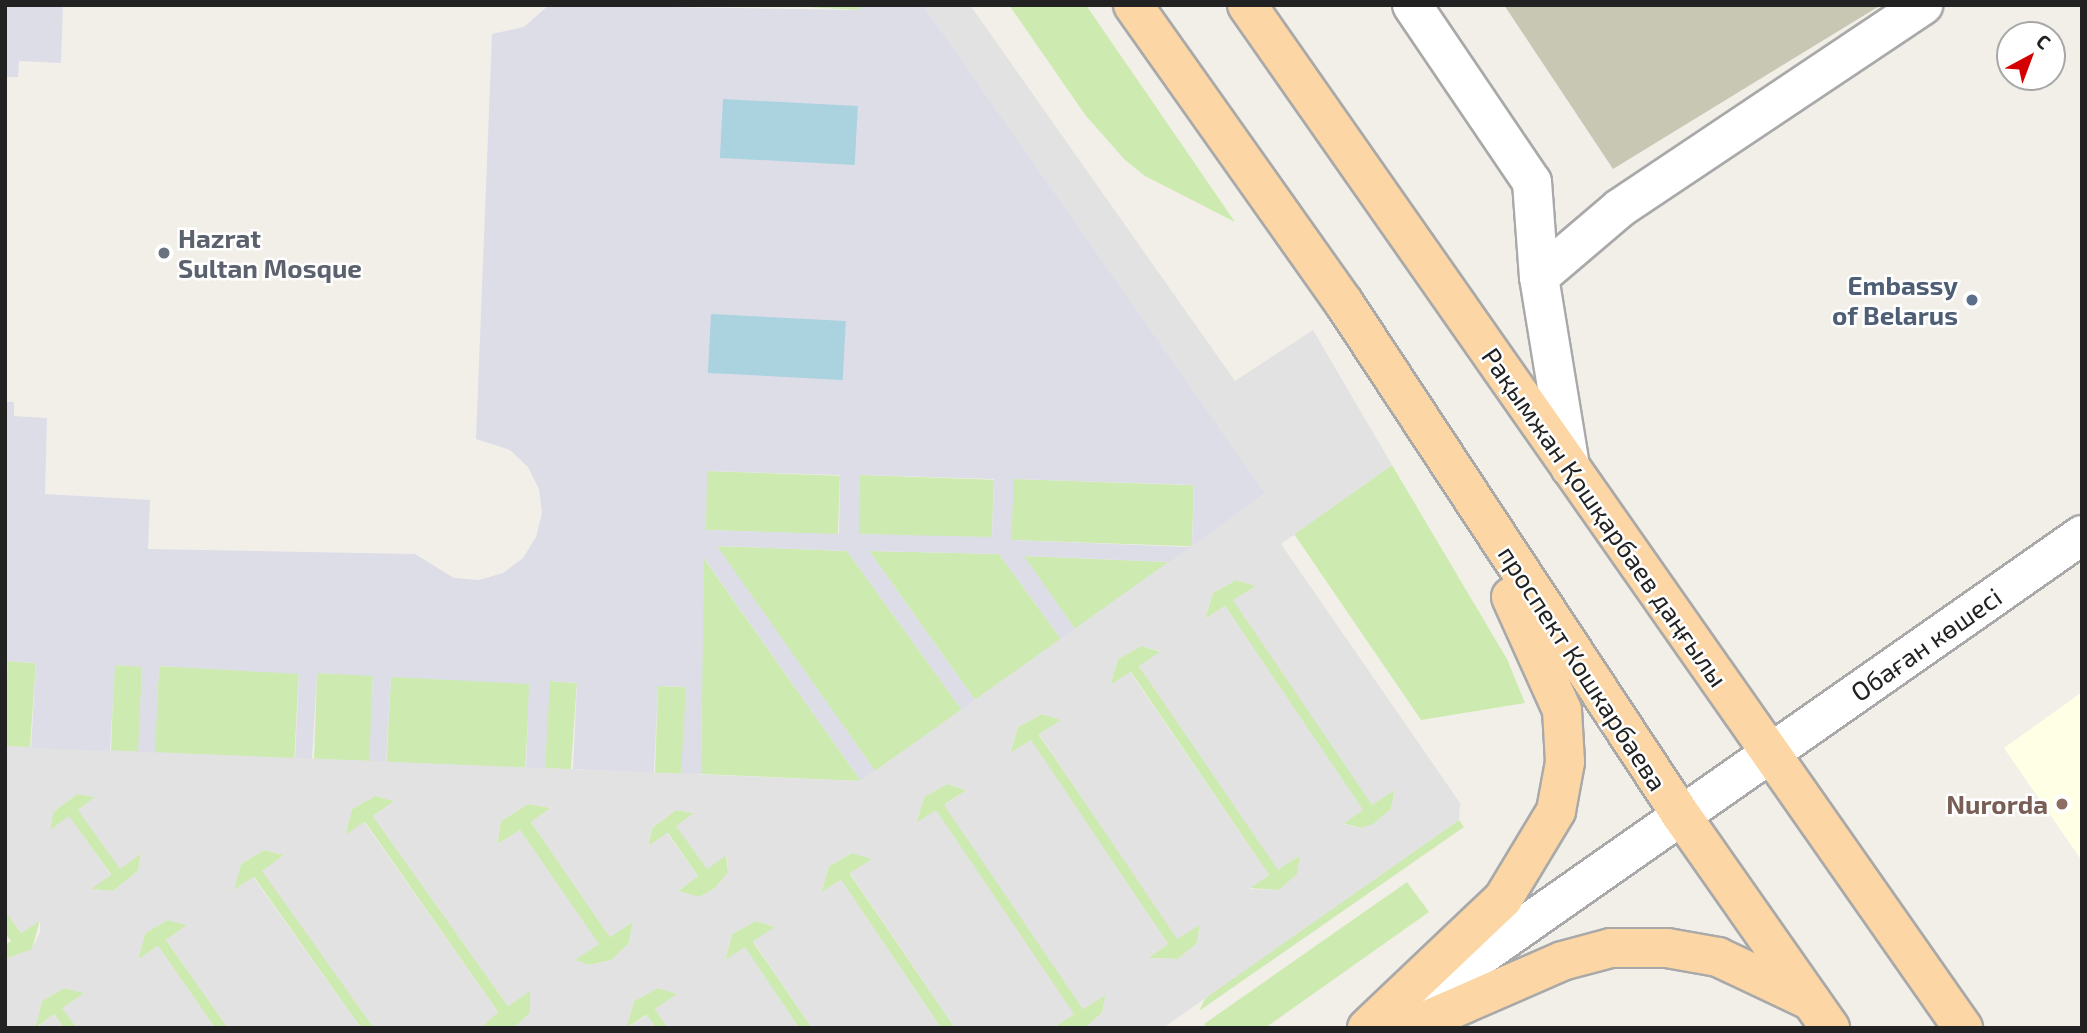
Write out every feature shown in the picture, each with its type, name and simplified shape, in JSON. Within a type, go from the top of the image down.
[{"type":"main road","name":"проспект Кошкарбаева","points":[[1132,5],[1344,303],[1681,815],[1820,1015]]},
{"type":"main road","name":"Рақымжан Қошқарбаев даңғылы","points":[[1247,5],[1964,1028]]},
{"type":"main road","points":[[1367,1028],[1503,899],[1556,811],[1565,762],[1562,710],[1545,663],[1430,435]]},
{"type":"main road","points":[[1409,1028],[1562,961],[1611,948],[1667,948],[1718,957],[1820,1015]]},
{"type":"street","points":[[1412,5],[1532,182],[1539,277],[1570,467]]},
{"type":"street","points":[[1539,277],[1620,208],[1923,5]]},
{"type":"street","name":"Обаған көшесі","points":[[1379,1028],[2082,536]]},
{"type":"shaded area","points":[[5,5],[63,5],[61,63],[19,61],[18,77],[5,77]]},
{"type":"shaded area","points":[[549,5],[860,10],[861,5],[923,5],[1265,493],[1192,546],[1194,485],[1014,479],[1011,540],[1190,547],[1170,562],[1024,556],[1075,629],[1061,639],[999,554],[869,551],[975,700],[962,710],[847,551],[717,546],[875,771],[861,781],[704,558],[701,774],[681,774],[686,687],[658,686],[654,773],[573,769],[577,683],[550,681],[545,768],[526,768],[529,684],[391,677],[386,762],[369,761],[373,676],[317,673],[312,759],[295,758],[299,674],[159,666],[155,753],[138,752],[142,667],[115,665],[110,751],[31,748],[36,663],[8,661],[5,712],[5,402],[14,402],[14,416],[47,418],[45,494],[150,500],[148,549],[415,554],[454,578],[479,580],[503,573],[523,558],[536,537],[542,513],[539,489],[528,467],[510,450],[476,439],[492,34],[524,27]],"holes":[[[707,471],[840,475],[839,534],[706,530]],[[860,475],[994,479],[992,537],[859,534]]]},
{"type":"shaded area","points":[[923,5],[970,5],[1235,381],[1313,330],[1392,465],[1281,544],[1460,803],[1459,820],[1163,1028],[1085,1028],[1102,1013],[1106,995],[1083,1009],[944,805],[967,790],[947,784],[924,797],[916,823],[936,810],[1074,1014],[1053,1028],[955,1028],[850,873],[872,859],[852,853],[829,866],[821,892],[841,880],[941,1028],[812,1028],[753,941],[775,927],[756,921],[732,934],[725,960],[745,947],[799,1028],[668,1028],[655,1009],[677,994],[658,988],[634,1001],[626,1028],[514,1028],[530,1013],[530,991],[508,1006],[373,816],[394,801],[375,796],[352,809],[345,835],[364,822],[498,1012],[481,1028],[374,1028],[262,871],[284,855],[264,850],[241,864],[234,890],[253,877],[361,1028],[228,1028],[166,940],[187,925],[168,920],[145,933],[138,960],[158,946],[215,1028],[77,1028],[62,1008],[84,993],[64,988],[42,1001],[35,1028],[5,1028],[5,959],[32,949],[40,932],[40,921],[21,933],[5,910],[5,746],[861,781],[1265,493]],"holes":[[[1236,580],[1256,586],[1233,600],[1372,805],[1395,790],[1391,809],[1373,824],[1361,828],[1343,824],[1363,810],[1225,606],[1205,619],[1213,593]],[[1141,646],[1161,651],[1139,666],[1278,870],[1300,855],[1297,874],[1279,890],[1249,889],[1269,875],[1130,672],[1110,685],[1118,659]],[[1042,714],[1061,720],[1039,734],[1177,939],[1200,925],[1197,943],[1178,959],[1148,958],[1168,944],[1031,740],[1010,753],[1018,727]],[[77,794],[95,797],[78,810],[120,869],[141,854],[138,871],[113,891],[91,889],[111,875],[69,816],[50,830],[53,812]],[[528,804],[551,808],[531,822],[610,937],[633,922],[629,943],[612,960],[589,965],[575,960],[599,944],[520,830],[497,844],[501,821]],[[676,810],[694,813],[676,826],[707,869],[727,855],[728,873],[714,889],[699,897],[678,891],[698,876],[667,833],[648,846],[652,828]]]},
{"type":"shaded area","points":[[1504,5],[1881,5],[1613,169]]},
{"type":"shaded area","name":"Nurorda","points":[[2082,692],[2082,861],[2004,748]]},
{"type":"shaded area","points":[[54,1014],[64,1028],[36,1028]]},
{"type":"shaded area","points":[[647,1015],[656,1028],[627,1028]]},
{"type":"green space","points":[[768,5],[861,5],[861,10]]},
{"type":"green space","points":[[1009,5],[1086,5],[1235,222],[1145,176],[1125,160],[1086,116]]},
{"type":"green space","points":[[1392,465],[1507,659],[1525,703],[1421,720],[1294,534]]},
{"type":"green space","points":[[707,471],[840,476],[838,535],[705,530]]},
{"type":"green space","points":[[860,475],[994,480],[992,539],[858,534]]},
{"type":"green space","points":[[1013,479],[1194,485],[1192,546],[1011,540]]},
{"type":"green space","points":[[716,546],[847,551],[962,710],[875,771]]},
{"type":"green space","points":[[869,551],[999,554],[1061,639],[975,700]]},
{"type":"green space","points":[[1023,556],[1170,562],[1075,629]]},
{"type":"green space","points":[[703,557],[861,781],[701,774]]},
{"type":"green space","points":[[1236,580],[1256,586],[1234,601],[1372,804],[1395,789],[1391,809],[1373,825],[1361,828],[1342,823],[1362,809],[1225,606],[1205,619],[1213,593]]},
{"type":"green space","points":[[1141,646],[1162,652],[1139,666],[1278,869],[1301,855],[1298,874],[1279,890],[1249,888],[1269,875],[1131,672],[1110,686],[1118,659]]},
{"type":"green space","points":[[8,661],[36,663],[30,748],[5,746]]},
{"type":"green space","points":[[114,665],[142,666],[139,752],[111,751]]},
{"type":"green space","points":[[159,666],[299,673],[294,760],[154,753]]},
{"type":"green space","points":[[317,673],[373,675],[370,761],[314,759]]},
{"type":"green space","points":[[391,676],[530,683],[525,769],[386,762]]},
{"type":"green space","points":[[549,681],[577,683],[571,770],[543,768]]},
{"type":"green space","points":[[658,686],[686,687],[683,774],[655,773]]},
{"type":"green space","points":[[1042,714],[1062,720],[1039,735],[1178,938],[1200,924],[1197,943],[1178,959],[1148,958],[1168,944],[1031,741],[1010,754],[1018,727]]},
{"type":"green space","points":[[947,784],[967,790],[945,804],[1083,1009],[1106,994],[1102,1013],[1085,1028],[1053,1028],[1073,1014],[936,811],[916,824],[924,797]]},
{"type":"green space","points":[[77,794],[96,797],[78,810],[141,854],[138,871],[113,891],[90,889],[111,874],[69,817],[50,831],[53,812]]},
{"type":"green space","points":[[375,796],[395,801],[373,816],[508,1006],[530,990],[530,1013],[514,1028],[479,1026],[498,1012],[365,822],[345,836],[352,809]]},
{"type":"green space","points":[[528,804],[551,808],[531,822],[610,937],[633,921],[629,943],[612,960],[589,965],[574,960],[598,944],[520,830],[497,845],[501,821]]},
{"type":"green space","points":[[676,810],[694,813],[676,827],[726,854],[728,873],[714,889],[699,897],[678,891],[698,876],[668,833],[648,847],[652,828]]},
{"type":"green space","points":[[1459,820],[1464,827],[1199,1011],[1206,997]]},
{"type":"green space","points":[[264,850],[284,855],[263,871],[374,1028],[361,1028],[254,877],[233,891],[241,864]]},
{"type":"green space","points":[[852,853],[873,859],[850,874],[955,1028],[941,1028],[841,880],[821,893],[829,866]]},
{"type":"green space","points":[[1407,882],[1429,912],[1265,1028],[1207,1028],[1204,1024]]},
{"type":"green space","points":[[5,910],[21,933],[40,920],[32,949],[10,959],[5,959],[5,945],[11,941],[5,933]]},
{"type":"green space","points":[[168,920],[188,925],[166,940],[228,1028],[215,1028],[158,946],[138,960],[145,933]]},
{"type":"green space","points":[[756,921],[776,927],[753,942],[812,1028],[799,1028],[745,948],[725,961],[732,934]]},
{"type":"green space","points":[[64,988],[85,993],[63,1008],[77,1028],[64,1028],[54,1014],[35,1028],[42,1001]]},
{"type":"green space","points":[[658,988],[678,994],[655,1009],[668,1028],[656,1028],[646,1015],[626,1028],[634,1001]]},
{"type":"water","points":[[723,99],[858,106],[855,165],[720,158]]},
{"type":"water","points":[[711,314],[846,321],[843,380],[708,373]]},
{"type":"place","name":"Hazrat Sultan Mosque","points":[[164,253]]},
{"type":"place","name":"Embassy of Belarus","points":[[1972,300]]},
{"type":"place","name":"Nurorda","points":[[2062,804]]}]
